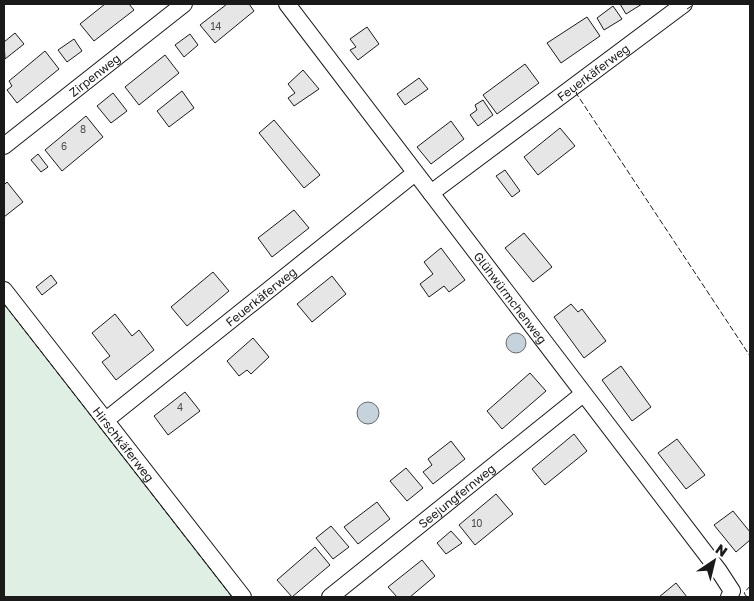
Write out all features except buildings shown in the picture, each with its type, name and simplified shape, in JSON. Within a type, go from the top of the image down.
[{"type":"street","name":"Zirpenweg","points":[[4,146],[184,4]]},
{"type":"street","name":"Glühwürmchenweg","points":[[287,4],[720,571],[731,594]]},
{"type":"street","name":"Feuerkäferweg","points":[[431,193],[684,4]]},
{"type":"street","name":"Feuerkäferweg","points":[[106,420],[415,173]]},
{"type":"street","name":"Hirschkäferweg","points":[[4,290],[243,597]]},
{"type":"street","name":"Seejungfernweg","points":[[330,597],[583,394]]},
{"type":"green space","points":[[4,303],[234,597],[4,597]]},
{"type":"shaded area","points":[[516,333],[523,336],[526,343],[523,350],[516,353],[509,350],[506,343],[509,336]]},
{"type":"shaded area","points":[[368,402],[376,405],[379,413],[376,421],[368,424],[360,421],[357,413],[360,405]]},
{"type":"fence","points":[[687,9],[695,4]]},
{"type":"fence","points":[[577,92],[750,356]]},
{"type":"fence","points":[[4,304],[232,597]]},
{"type":"fence","points":[[747,597],[744,593],[750,586]]}]
